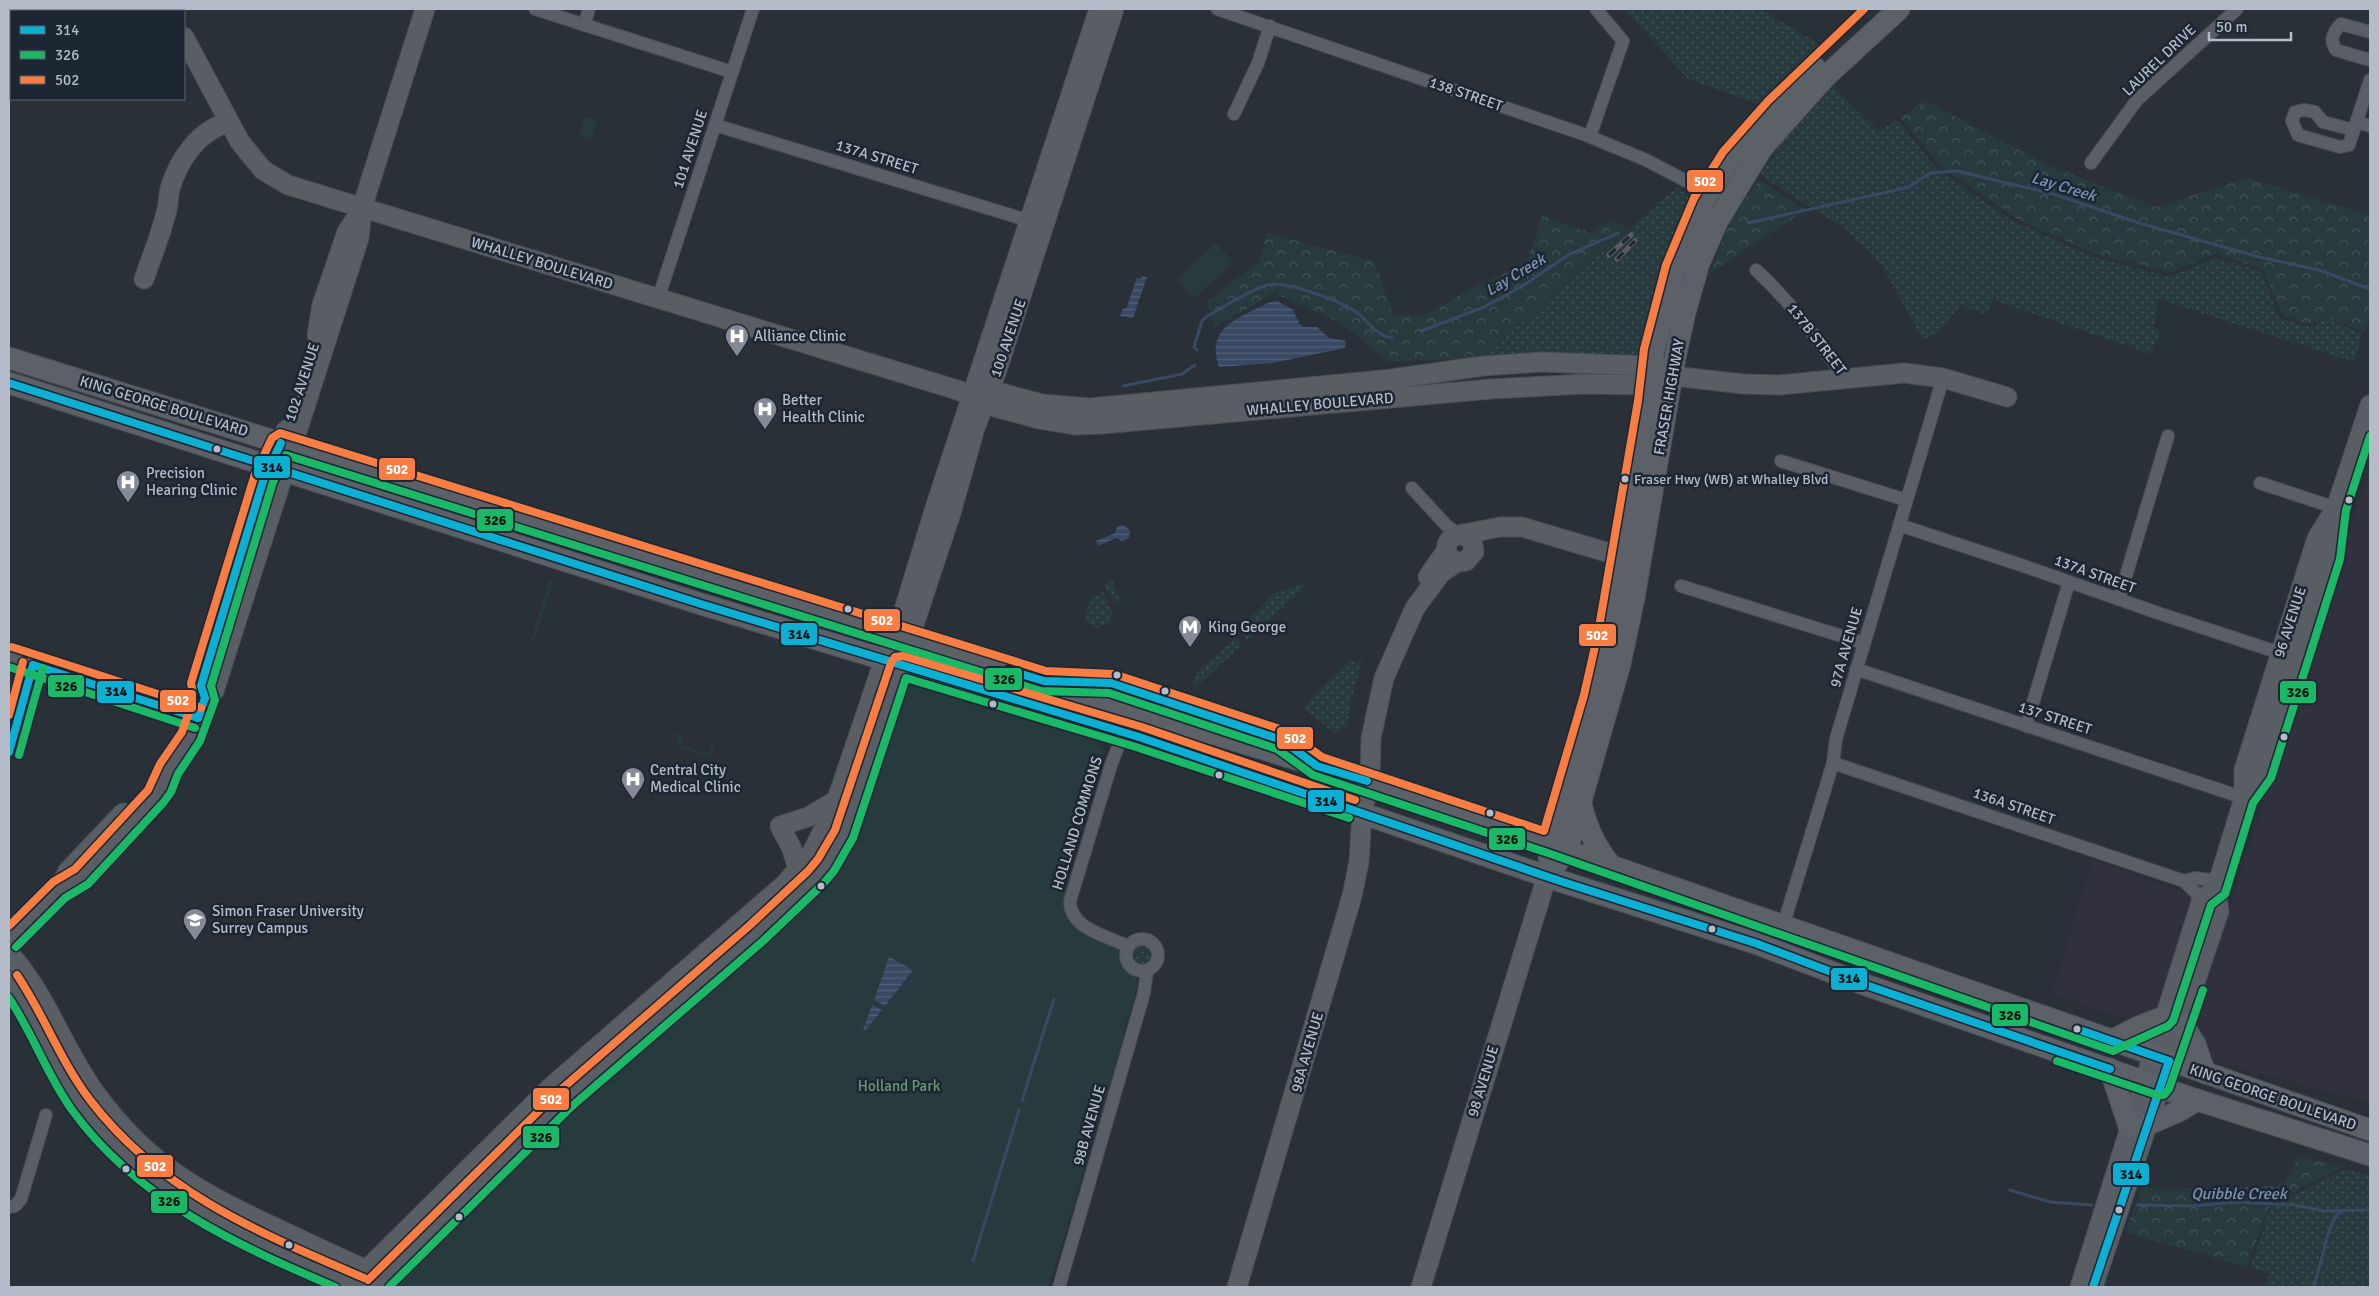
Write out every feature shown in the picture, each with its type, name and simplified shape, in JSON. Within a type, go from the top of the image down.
[{"type":"main road","name":"102 AVENUE","points":[[9,940],[59,890],[73,866],[154,779],[169,769],[188,742],[205,698],[214,691],[276,469],[359,238],[362,209],[425,9]]},
{"type":"main road","name":"100 AVENUE","points":[[982,396],[1030,221],[1099,9]]},
{"type":"main road","name":"100 AVENUE","points":[[892,663],[1114,9]]},
{"type":"main road","name":"FRASER HIGHWAY","points":[[1559,847],[1581,804],[1620,664],[1628,564],[1651,375],[1662,314],[1675,269],[1709,193],[1731,158],[1762,121],[1878,9]]},
{"type":"main road","name":"FRASER HIGHWAY","points":[[1559,847],[1628,564],[1685,312],[1699,263],[1718,220],[1762,148],[1831,72],[1899,9]]},
{"type":"main road","name":"WHALLEY BOULEVARD","points":[[185,39],[229,122],[253,160],[274,178],[302,191],[982,396],[1090,408],[1392,379],[1514,363],[1563,362],[1651,375],[1744,384],[1779,385],[1844,378]]},
{"type":"main road","points":[[144,279],[167,208],[200,149],[224,131],[229,122]]},
{"type":"main road","name":"KING GEORGE BOULEVARD","points":[[9,358],[901,638],[1363,780],[2112,1041],[2197,1100],[2370,1155]]},
{"type":"main road","name":"137B STREET","points":[[1844,378],[1904,373],[1943,378],[2007,396]]},
{"type":"main road","name":"KING GEORGE BOULEVARD","points":[[9,383],[892,663],[1124,732],[1547,876],[1755,943],[1863,984],[2110,1069],[2205,1074],[2370,1130]]},
{"type":"main road","name":"96 AVENUE","points":[[2244,798],[2262,776],[2330,556],[2336,508],[2369,410]]},
{"type":"main road","name":"96 AVENUE","points":[[2080,1287],[2138,1125],[2173,1020],[2212,890],[2244,798],[2244,770],[2316,538],[2336,508]]},
{"type":"main road","points":[[546,526],[559,558],[586,539]]},
{"type":"main road","points":[[1453,541],[1500,527],[1522,528],[1628,564]]},
{"type":"main road","points":[[1453,541],[1472,541],[1474,552],[1484,544],[1497,540],[1525,538],[1628,564]]},
{"type":"main road","points":[[2296,666],[2289,658],[2320,558],[2316,538]]},
{"type":"main road","name":"98A AVENUE","points":[[1237,1287],[1352,896],[1359,862],[1363,780],[1380,689],[1390,660],[1408,620],[1425,593],[1446,568],[1453,541]]},
{"type":"main road","points":[[9,657],[198,718]]},
{"type":"main road","points":[[357,1282],[579,1062],[785,884],[798,870],[820,840],[892,663]]},
{"type":"main road","points":[[9,981],[28,1010],[64,1080],[97,1127],[139,1169],[165,1190],[195,1209],[357,1282],[380,1282],[588,1078],[792,902],[826,865],[838,847],[850,818],[892,663]]},
{"type":"main road","points":[[798,870],[792,849],[780,826],[808,817],[837,800]]},
{"type":"main road","points":[[1581,804],[1590,836],[1599,852],[1612,866]]},
{"type":"main road","points":[[1547,876],[1559,847]]},
{"type":"main road","name":"98 AVENUE","points":[[1421,1287],[1538,897],[1547,876]]},
{"type":"main road","points":[[9,953],[36,987],[84,1076],[124,1129],[182,1180],[256,1219],[357,1282]]},
{"type":"main road","points":[[2112,1041],[2138,1026],[2173,1020],[2194,1044],[2205,1074]]},
{"type":"main road","points":[[579,1062],[588,1078]]},
{"type":"main road","points":[[2110,1069],[2138,1125],[2179,1111],[2197,1100]]},
{"type":"main road","points":[[2156,1071],[2225,1093],[2256,1091]]},
{"type":"main road","name":"96 AVENUE","points":[[2093,1287],[2138,1125]]},
{"type":"main road","points":[[195,1209],[218,1212],[232,1217],[256,1219]]},
{"type":"street","points":[[535,9],[732,72]]},
{"type":"street","points":[[584,25],[589,9]]},
{"type":"street","name":"101 AVENUE","points":[[658,299],[753,9]]},
{"type":"street","name":"138 STREET","points":[[1217,9],[1590,136],[1646,160],[1709,193]]},
{"type":"street","points":[[1590,136],[1622,41],[1596,9]]},
{"type":"street","name":"LAUREL DRIVE","points":[[2091,163],[2137,100],[2237,9]]},
{"type":"street","points":[[2370,32],[2341,24],[2334,32],[2332,42],[2336,50],[2370,60]]},
{"type":"street","points":[[1234,114],[1258,63],[1270,26]]},
{"type":"street","points":[[2370,80],[2356,126],[2349,145],[2340,147],[2298,135],[2292,120],[2294,112],[2304,110],[2315,112],[2323,122],[2356,126],[2370,126]]},
{"type":"street","name":"137A STREET","points":[[715,125],[1030,221]]},
{"type":"street","name":"137B STREET","points":[[1756,270],[1790,304],[1816,336],[1844,378]]},
{"type":"street","name":"97A AVENUE","points":[[1783,926],[1833,763],[1836,739],[1943,378]]},
{"type":"street","points":[[2119,600],[2168,436]]},
{"type":"street","points":[[1782,461],[1906,500]]},
{"type":"street","points":[[2260,483],[2336,508]]},
{"type":"street","points":[[1412,488],[1453,541]]},
{"type":"street","name":"137A STREET","points":[[1899,525],[2119,600],[2280,652]]},
{"type":"street","points":[[2026,726],[2069,582]]},
{"type":"street","points":[[1681,586],[1864,643]]},
{"type":"street","name":"137 STREET","points":[[1856,670],[2244,798]]},
{"type":"street","name":"HOLLAND COMMONS","points":[[1128,946],[1080,924],[1072,915],[1070,906],[1110,769],[1133,708]]},
{"type":"street","name":"136A STREET","points":[[1833,763],[2212,890]]},
{"type":"street","name":"136A STREET","points":[[2184,881],[2196,878],[2212,890]]},
{"type":"street","points":[[1143,938],[1157,947],[1158,958],[1152,968],[1147,971],[1136,970],[1128,963],[1126,952],[1128,946],[1132,942],[1143,938]]},
{"type":"street","name":"98B AVENUE","points":[[1059,1287],[1144,993],[1147,971]]},
{"type":"street","points":[[12,1207],[20,1199],[46,1115]]},
{"type":"shaded area","points":[[2370,465],[2370,1103],[2217,1062],[2202,1046],[2198,1007]]},
{"type":"shaded area","points":[[2092,859],[2197,898],[2160,1011],[2133,1022],[2052,994]]},
{"type":"green space","points":[[1624,9],[1759,9],[1822,45],[1758,104],[1688,79]]},
{"type":"green space","points":[[1830,84],[1879,131],[1898,120],[1938,170],[2013,221],[2094,257],[2170,277],[2215,258],[2261,271],[2279,318],[2311,328],[2327,318],[2362,334],[2354,362],[2158,299],[2154,326],[2160,333],[2151,354],[1993,300],[1986,314],[1960,305],[1941,331],[1923,340],[1879,261],[1839,225],[1760,175],[1798,118]]},
{"type":"green space","points":[[1926,101],[2050,166],[2156,207],[2247,178],[2370,215],[2370,315],[2365,332],[2326,317],[2309,325],[2282,315],[2263,269],[2216,254],[2170,272],[2094,254],[2017,219],[1940,166],[1900,117]]},
{"type":"green space","points":[[585,117],[597,121],[591,139],[579,135]]},
{"type":"green space","points":[[1759,180],[1806,210],[1709,274],[1734,213]]},
{"type":"green space","points":[[1677,187],[1691,200],[1659,277],[1643,359],[1479,360]]},
{"type":"green space","points":[[1542,216],[1591,233],[1610,220],[1628,228],[1479,360],[1388,362],[1341,323],[1274,293],[1215,327],[1206,302],[1259,262],[1267,233],[1374,261],[1393,315],[1425,315],[1472,288],[1527,262]]},
{"type":"green space","points":[[1216,243],[1234,262],[1193,299],[1176,280]]},
{"type":"green space","points":[[552,579],[553,582],[534,641],[532,642],[531,640],[549,581]]},
{"type":"green space","points":[[1112,581],[1120,599],[1118,605],[1107,592],[1104,584]]},
{"type":"green space","points":[[1311,581],[1247,640],[1238,629],[1272,594]]},
{"type":"green space","points":[[1104,592],[1114,618],[1109,624],[1096,628],[1084,620],[1090,599]]},
{"type":"green space","points":[[1236,638],[1242,645],[1195,688],[1193,685],[1196,673]]},
{"type":"green space","points":[[1348,661],[1362,662],[1352,696],[1347,727],[1335,734],[1305,709],[1315,694]]},
{"type":"green space","name":"Holland Park","points":[[918,682],[968,703],[1094,740],[1103,750],[1103,759],[1069,871],[1064,902],[1065,913],[1075,927],[1119,949],[1125,966],[1135,975],[1138,983],[1128,1021],[1126,1021],[1120,1051],[1049,1287],[386,1287],[577,1097],[831,873],[849,848],[862,822],[904,692],[908,687]]},
{"type":"green space","points":[[675,733],[683,735],[681,745],[709,754],[712,744],[715,747],[709,757],[681,748]]},
{"type":"green space","points":[[1142,946],[1148,949],[1151,955],[1148,961],[1142,964],[1136,961],[1133,955],[1136,949]]},
{"type":"green space","points":[[2299,1155],[2343,1167],[2271,1203],[2246,1267],[2125,1232],[2142,1187],[2165,1189],[2277,1186],[2285,1183]]},
{"type":"green space","points":[[2345,1169],[2370,1176],[2370,1287],[2265,1287],[2269,1274],[2251,1266],[2271,1207]]},
{"type":"water","points":[[1142,276],[1147,277],[1133,318],[1120,316],[1123,308],[1126,309],[1137,278],[1141,279]]},
{"type":"water","points":[[1277,301],[1293,310],[1303,327],[1317,327],[1329,338],[1346,341],[1345,348],[1273,363],[1219,367],[1216,353],[1217,342],[1221,332],[1238,318],[1270,302]]},
{"type":"water","points":[[1121,525],[1130,531],[1129,538],[1122,541],[1116,538],[1098,546],[1096,541],[1115,533],[1117,527]]},
{"type":"water","points":[[889,957],[913,970],[885,1006],[874,1000]]},
{"type":"water","points":[[872,1005],[882,1010],[865,1031],[863,1030]]},
{"type":"waterway","name":"Lay Creek","points":[[1748,223],[1909,187],[1930,173],[1957,171],[2053,194],[2139,223],[2259,257],[2319,270],[2370,289]]},
{"type":"waterway","name":"Lay Creek","points":[[1421,331],[1484,307],[1521,287],[1568,255],[1618,233]]},
{"type":"waterway","name":"Lay Creek","points":[[1197,350],[1194,347],[1202,321],[1206,317],[1253,290],[1276,284],[1298,288],[1344,305],[1352,309],[1379,333],[1392,338]]},
{"type":"waterway","name":"Lay Creek","points":[[1123,386],[1182,374],[1195,365]]},
{"type":"waterway","points":[[1041,1040],[1054,999]]},
{"type":"waterway","points":[[1022,1101],[1040,1043]]},
{"type":"waterway","points":[[973,1261],[1019,1110]]},
{"type":"waterway","name":"Quibble Creek","points":[[2010,1190],[2050,1202],[2092,1205]]},
{"type":"waterway","name":"Quibble Creek","points":[[2138,1205],[2194,1206],[2236,1202],[2294,1205],[2324,1211],[2370,1210]]},
{"type":"waterway","points":[[2314,1287],[2329,1231],[2335,1217],[2343,1210]]},
{"type":"railway","points":[[1609,255],[1631,235]]},
{"type":"railway","points":[[1617,259],[1635,241]]},
{"type":"transit line","name":"502","points":[[9,926],[53,882],[75,869],[148,790],[160,764],[182,732],[194,698],[191,683],[255,474],[272,438],[280,433],[1046,671],[1114,674],[1286,731],[1322,757],[1544,831],[1584,695],[1598,633],[1638,401],[1644,349],[1666,265],[1694,198],[1723,152],[1768,101],[1864,9]]},
{"type":"transit line","name":"314","points":[[9,383],[701,604],[1139,737],[1563,882],[1755,943],[1863,984],[2110,1069]]},
{"type":"transit line","name":"326","points":[[16,947],[65,898],[88,884],[163,803],[171,792],[178,774],[200,741],[215,700],[211,686],[273,482],[286,455],[1041,691],[1109,693],[1277,749],[1313,775],[1548,853],[2113,1051],[2168,1026],[2173,1021],[2211,905],[2225,894],[2253,803],[2271,778],[2340,559],[2346,510],[2370,436]]},
{"type":"transit line","name":"314","points":[[198,718],[205,698],[201,686],[206,669],[264,478],[281,443]]},
{"type":"transit line","name":"502","points":[[12,647],[201,708]]},
{"type":"transit line","name":"502","points":[[368,1280],[557,1093],[749,926],[808,871],[818,859],[835,830],[891,663],[895,657],[903,656],[1142,727],[1355,800]]},
{"type":"transit line","name":"502","points":[[9,715],[23,662]]},
{"type":"transit line","name":"314","points":[[33,665],[198,718]]},
{"type":"transit line","name":"314","points":[[9,752],[33,665]]},
{"type":"transit line","name":"326","points":[[9,667],[195,728]]},
{"type":"transit line","name":"326","points":[[19,755],[43,668]]},
{"type":"transit line","name":"314","points":[[1008,670],[1044,681],[1111,683],[1282,740],[1317,766],[1367,781]]},
{"type":"transit line","name":"326","points":[[389,1287],[571,1107],[763,941],[823,884],[834,871],[853,838],[906,678],[1136,747],[1349,818]]},
{"type":"transit line","name":"502","points":[[17,975],[70,1070],[90,1100],[118,1133],[148,1161],[180,1185],[250,1226],[364,1278]]},
{"type":"transit line","name":"326","points":[[2057,1061],[2157,1095],[2164,1095],[2169,1089],[2203,990]]},
{"type":"transit line","name":"326","points":[[9,998],[63,1097],[98,1142],[127,1170],[158,1194],[226,1236],[335,1287]]},
{"type":"transit line","name":"314","points":[[2077,1029],[2169,1061]]},
{"type":"transit line","name":"314","points":[[2093,1287],[2169,1061]]},
{"type":"place","name":"Alliance Clinic","points":[[737,357]]},
{"type":"place","name":"Better Health Clinic","points":[[765,430]]},
{"type":"place","name":"Fraser Hwy (WB) at Whalley Blvd","points":[[1625,479]]},
{"type":"place","name":"Precision Hearing Clinic","points":[[128,503]]},
{"type":"place","name":"King George","points":[[1190,648]]},
{"type":"place","name":"Central City Medical Clinic","points":[[633,800]]},
{"type":"place","name":"Simon Fraser University Surrey Campus","points":[[195,941]]}]
